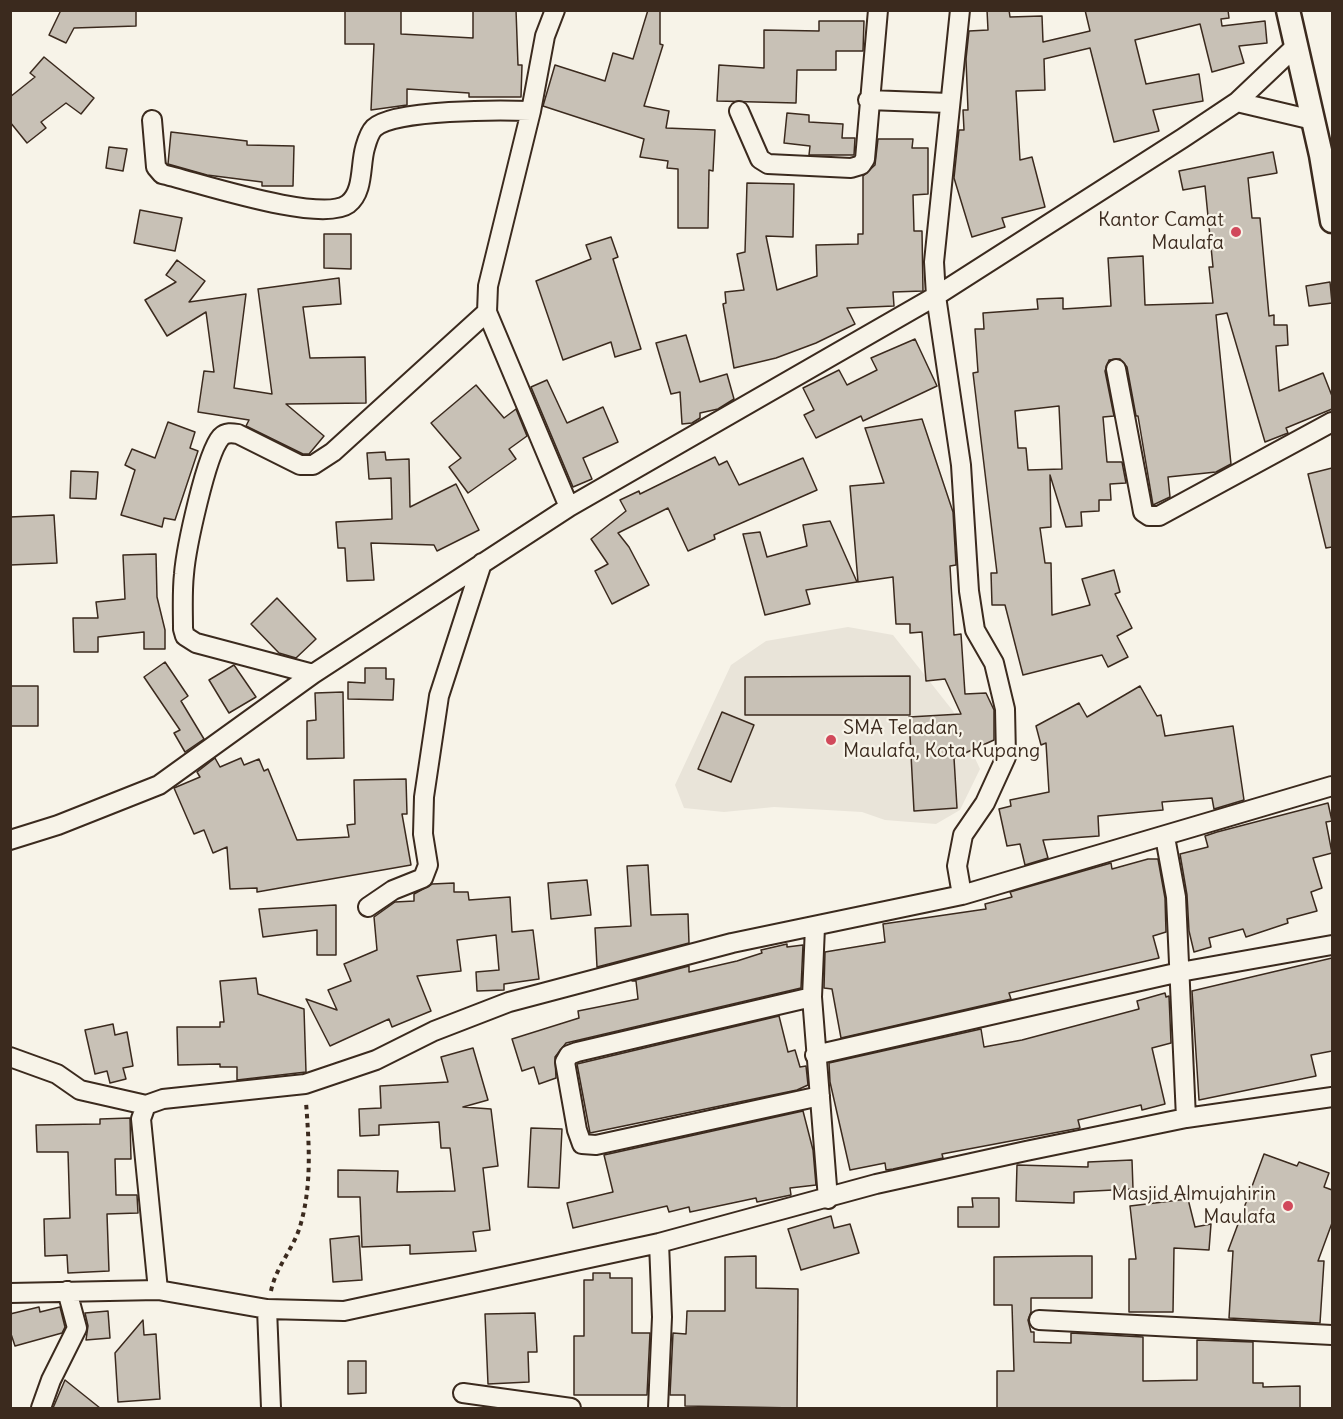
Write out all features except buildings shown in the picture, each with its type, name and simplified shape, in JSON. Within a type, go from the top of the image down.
[{"type":"street","points":[[555,10],[545,36],[531,111],[488,286],[487,312],[569,507]]},
{"type":"street","points":[[739,111],[760,159],[768,164],[851,168],[861,165],[865,159],[868,100],[878,10]]},
{"type":"street","points":[[960,10],[934,262],[936,296],[961,465],[969,591],[975,630],[994,663],[1005,709],[1006,757],[985,802],[963,835],[957,866],[962,895]]},
{"type":"street","points":[[1288,10],[1313,120],[1327,154],[1332,221]]},
{"type":"street","points":[[10,840],[58,825],[159,785],[313,674],[569,507],[936,296],[1238,102],[1296,46]]},
{"type":"street","points":[[868,100],[949,103]]},
{"type":"street","points":[[1238,102],[1313,120]]},
{"type":"street","points":[[153,120],[156,167],[162,174],[267,202],[331,209],[348,205],[355,196],[364,149],[370,134],[380,124],[438,113],[483,110],[531,111]]},
{"type":"street","points":[[313,674],[196,643],[185,636],[183,576],[189,537],[207,470],[220,438],[228,433],[238,434],[300,465],[313,465],[333,452],[487,312]]},
{"type":"street","points":[[1116,369],[1143,512],[1149,516],[1159,516],[1332,422]]},
{"type":"street","points":[[368,907],[393,890],[423,878],[428,865],[423,834],[424,797],[439,696],[482,563]]},
{"type":"street","points":[[10,1057],[57,1074],[80,1090],[146,1105],[173,1098],[305,1083],[376,1060],[434,1031],[509,1002],[732,943],[962,895],[1332,786]]},
{"type":"street","points":[[1165,837],[1176,897],[1186,1118]]},
{"type":"street","points":[[815,927],[812,997],[828,1199]]},
{"type":"street","points":[[815,1054],[1180,972],[1332,945]]},
{"type":"street","points":[[812,997],[577,1052],[568,1055],[565,1062],[577,1130],[582,1144],[596,1145],[820,1096]]},
{"type":"street","points":[[10,1293],[158,1290],[267,1309],[344,1311],[659,1243],[828,1199],[876,1184],[1186,1118],[1332,1097]]},
{"type":"street","points":[[146,1105],[141,1119],[158,1290]]},
{"type":"street","points":[[658,1408],[662,1317],[659,1243]]},
{"type":"street","points":[[41,1408],[51,1380],[77,1328],[68,1291]]},
{"type":"street","points":[[267,1309],[271,1408]]},
{"type":"street","points":[[1039,1320],[1332,1335]]},
{"type":"street","points":[[463,1393],[571,1408]]},
{"type":"path","points":[[267,1309],[274,1278],[301,1224],[310,1162],[305,1083]]},
{"type":"shaded area","name":"SMA Teladan, Maulafa, Kota Kupang","points":[[848,627],[893,635],[953,711],[980,769],[960,810],[936,824],[885,820],[862,812],[774,807],[724,812],[684,808],[675,785],[731,665],[766,641]]},
{"type":"place","name":"Kantor Camat Maulafa","points":[[1236,232]]},
{"type":"place","name":"SMA Teladan, Maulafa, Kota Kupang","points":[[831,740]]},
{"type":"place","name":"Masjid Almujahirin Maulafa","points":[[1288,1206]]}]
